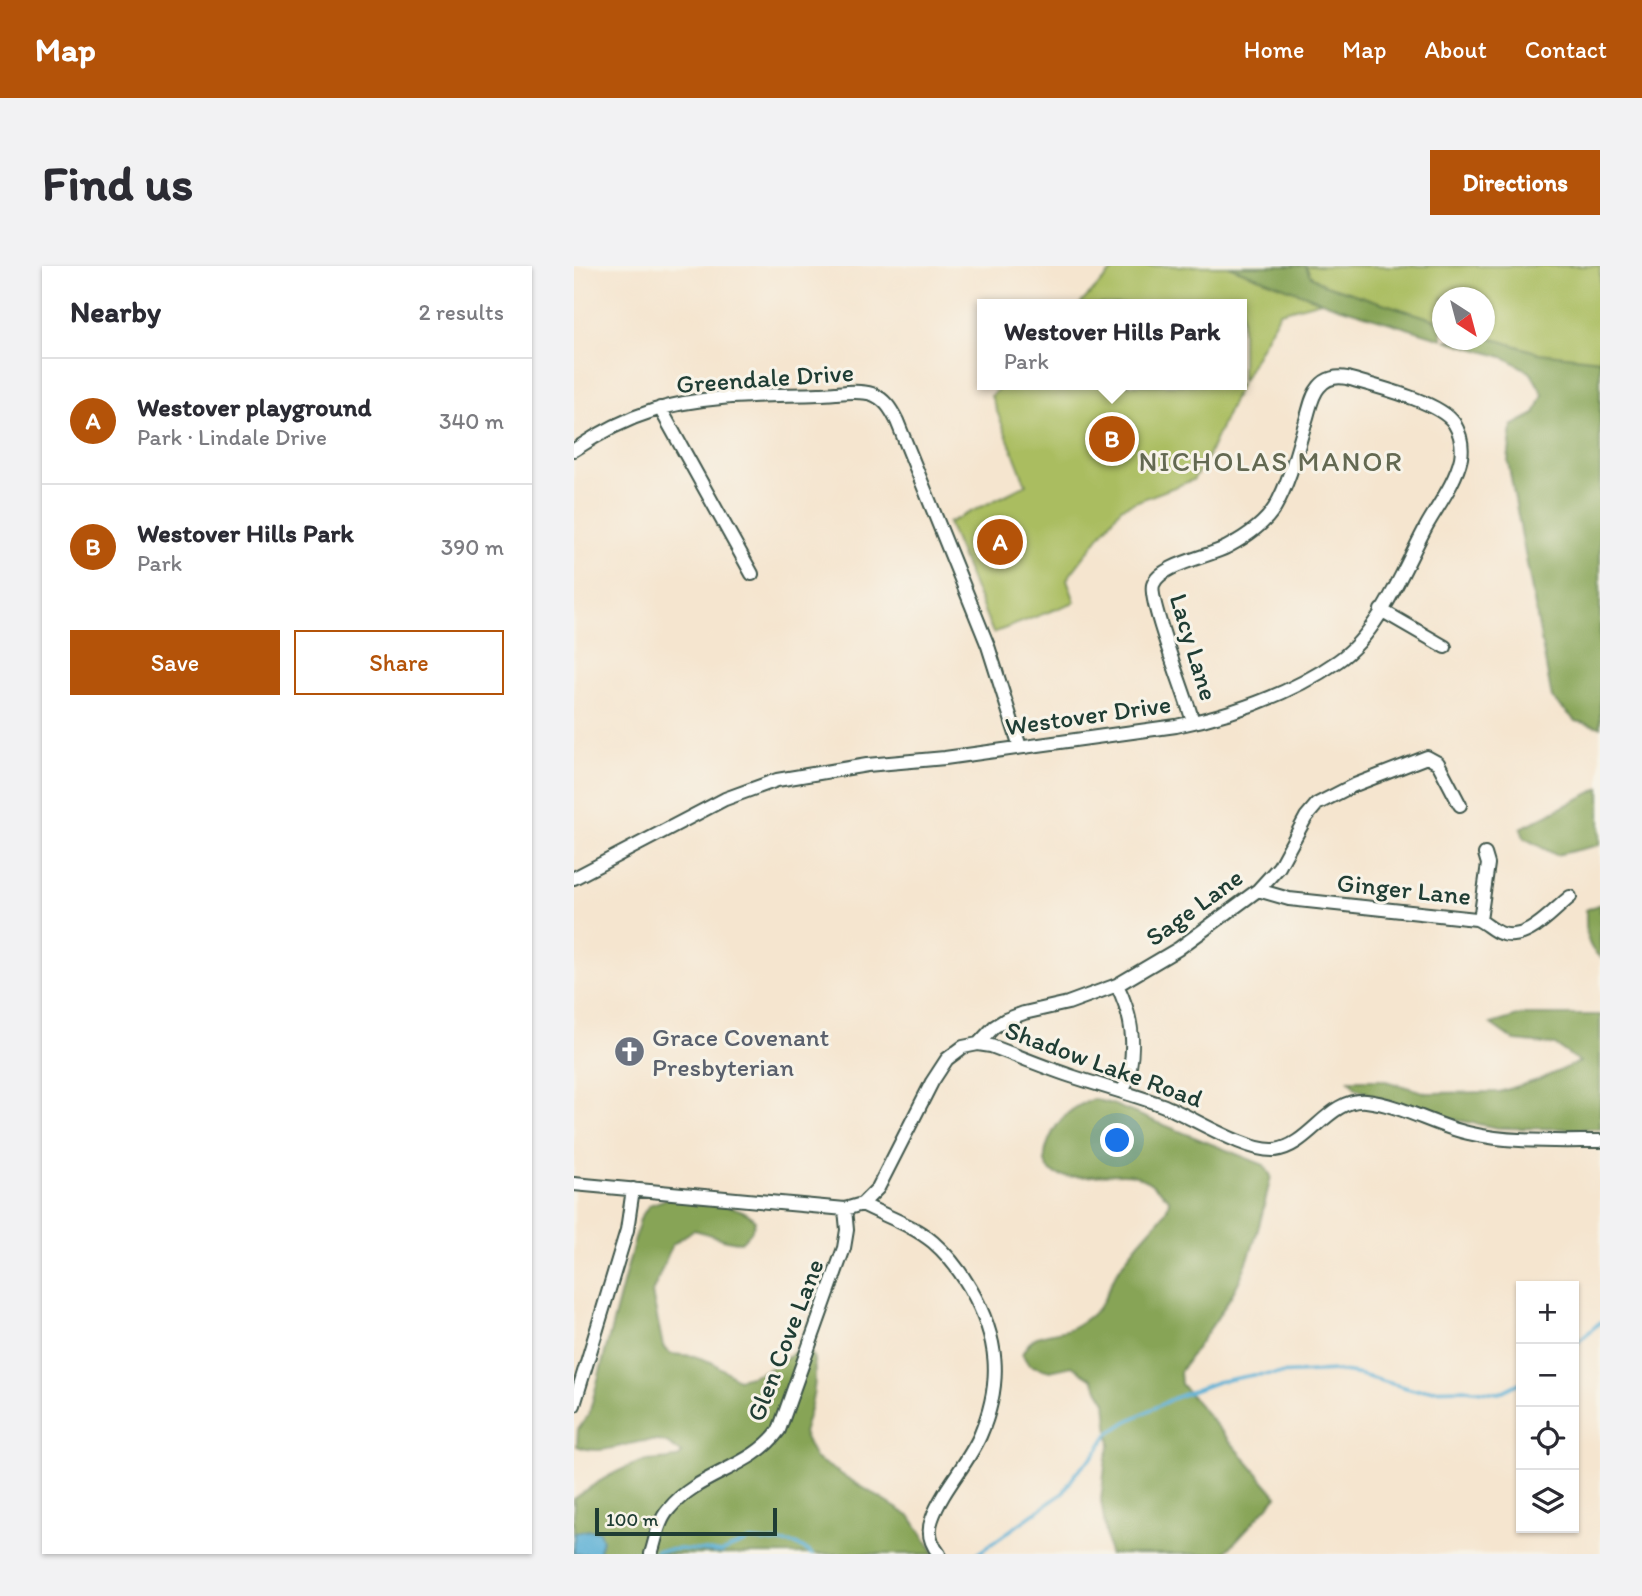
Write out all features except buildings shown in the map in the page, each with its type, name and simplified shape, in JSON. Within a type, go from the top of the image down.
[{"type":"street","name":"Lacy Lane","points":[[1193,722],[1180,677],[1152,601],[1152,587],[1164,572],[1237,542],[1272,512],[1287,481],[1318,388],[1330,379],[1348,378],[1432,405],[1451,419]]},
{"type":"street","name":"Greendale Drive","points":[[574,450],[616,425],[660,408],[717,400],[866,393],[884,401],[897,421],[988,646],[1020,747]]},
{"type":"street","points":[[660,408],[752,574]]},
{"type":"street","name":"Westover Drive","points":[[574,878],[725,799],[763,784],[836,769],[1020,747],[1193,722],[1251,706],[1320,673],[1356,645],[1381,610],[1458,467],[1461,442],[1451,419]]},
{"type":"street","points":[[1381,610],[1445,647]]},
{"type":"street","name":"Sage Lane","points":[[978,1044],[994,1027],[1012,1017],[1068,1003],[1117,985],[1178,949],[1258,890],[1284,859],[1310,811],[1327,797],[1427,757],[1438,763],[1460,805]]},
{"type":"street","points":[[1480,920],[1488,864],[1485,854]]},
{"type":"street","name":"Ginger Lane","points":[[1258,890],[1289,899],[1480,920],[1504,935],[1522,934],[1570,897]]},
{"type":"street","points":[[1117,985],[1128,1008],[1133,1036],[1133,1058],[1123,1092]]},
{"type":"street","name":"Shadow Lake Road","points":[[862,1204],[878,1188],[932,1082],[947,1059],[963,1047],[978,1044],[991,1046],[1164,1106],[1250,1146],[1267,1150],[1278,1150],[1292,1145],[1333,1112],[1350,1103],[1363,1101],[1392,1106],[1466,1133],[1490,1137],[1600,1141]]},
{"type":"street","points":[[574,1184],[845,1209],[862,1204],[919,1233],[947,1255],[978,1301],[993,1345],[996,1377],[989,1412],[972,1451],[930,1522],[930,1538],[939,1554]]},
{"type":"street","points":[[574,1405],[627,1230],[634,1189]]},
{"type":"street","name":"Glen Cove Lane","points":[[651,1554],[660,1525],[670,1508],[703,1481],[758,1453],[771,1442],[779,1430],[844,1248],[847,1230],[845,1209]]},
{"type":"green space","points":[[1117,266],[1600,266],[1600,376],[1495,343],[1495,287],[1432,287],[1432,328],[1340,296],[1280,312],[1247,373],[1247,299],[1085,299]]},
{"type":"green space","points":[[1228,266],[1306,266],[1310,275],[1323,284],[1432,319],[1432,336],[1332,305]]},
{"type":"green space","points":[[1495,339],[1539,353],[1600,360],[1600,727],[1576,721],[1552,698],[1508,462],[1512,426],[1535,414],[1543,394],[1531,373],[1506,358],[1479,350],[1495,350]]},
{"type":"green space","points":[[997,390],[1238,390],[1207,458],[1193,480],[1122,507],[1067,579],[1075,602],[993,633],[948,523],[1026,485],[991,396]]},
{"type":"green space","points":[[1600,788],[1600,845],[1556,855],[1524,838],[1521,828]]},
{"type":"green space","points":[[1600,904],[1600,957],[1591,947],[1587,936],[1586,910]]},
{"type":"green space","points":[[1521,1015],[1600,1015],[1600,1129],[1499,1128],[1446,1118],[1356,1089],[1349,1080],[1382,1080],[1427,1093],[1499,1092],[1538,1080],[1580,1062],[1555,1045],[1515,1041],[1491,1024]]},
{"type":"green space","points":[[1093,1099],[1112,1104],[1264,1165],[1271,1176],[1262,1216],[1239,1281],[1219,1316],[1180,1372],[1181,1384],[1277,1496],[1224,1554],[1109,1554],[1101,1500],[1110,1445],[1106,1402],[1092,1379],[1072,1366],[1050,1371],[1029,1365],[1022,1354],[1034,1339],[1071,1328],[1098,1308],[1123,1263],[1167,1208],[1169,1199],[1157,1188],[1133,1175],[1072,1177],[1058,1175],[1048,1169],[1045,1157],[1050,1138],[1058,1124],[1073,1109]]},
{"type":"green space","points":[[669,1198],[729,1206],[749,1215],[755,1221],[751,1232],[741,1242],[693,1230],[672,1245],[652,1293],[663,1346],[671,1354],[694,1356],[711,1362],[738,1379],[770,1368],[798,1349],[813,1355],[815,1385],[803,1433],[815,1458],[911,1517],[935,1554],[574,1554],[574,1499],[624,1468],[642,1462],[680,1457],[682,1453],[665,1443],[652,1441],[600,1450],[577,1446],[578,1429],[589,1414],[640,1219],[649,1205]]},
{"type":"water","points":[[599,1531],[602,1540],[598,1554],[574,1554],[574,1533]]},
{"type":"waterway","points":[[1576,1344],[1600,1322]]},
{"type":"waterway","points":[[977,1554],[1063,1493],[1108,1434],[1174,1398],[1217,1382],[1253,1375],[1337,1371],[1414,1390],[1466,1389],[1499,1393],[1516,1384]]},
{"type":"waterway","points":[[656,1551],[680,1549],[721,1552],[750,1540],[796,1544],[812,1554]]},
{"type":"waterway","points":[[626,1554],[648,1551]]},
{"type":"place","name":"Westover Hills Park","points":[[1112,439]]},
{"type":"place","name":"Westover playground","points":[[1000,542]]},
{"type":"place","name":"Grace Covenant Presbyterian","points":[[629,1052]]},
{"type":"district","name":"NICHOLAS MANOR","points":[[1271,461]]}]
